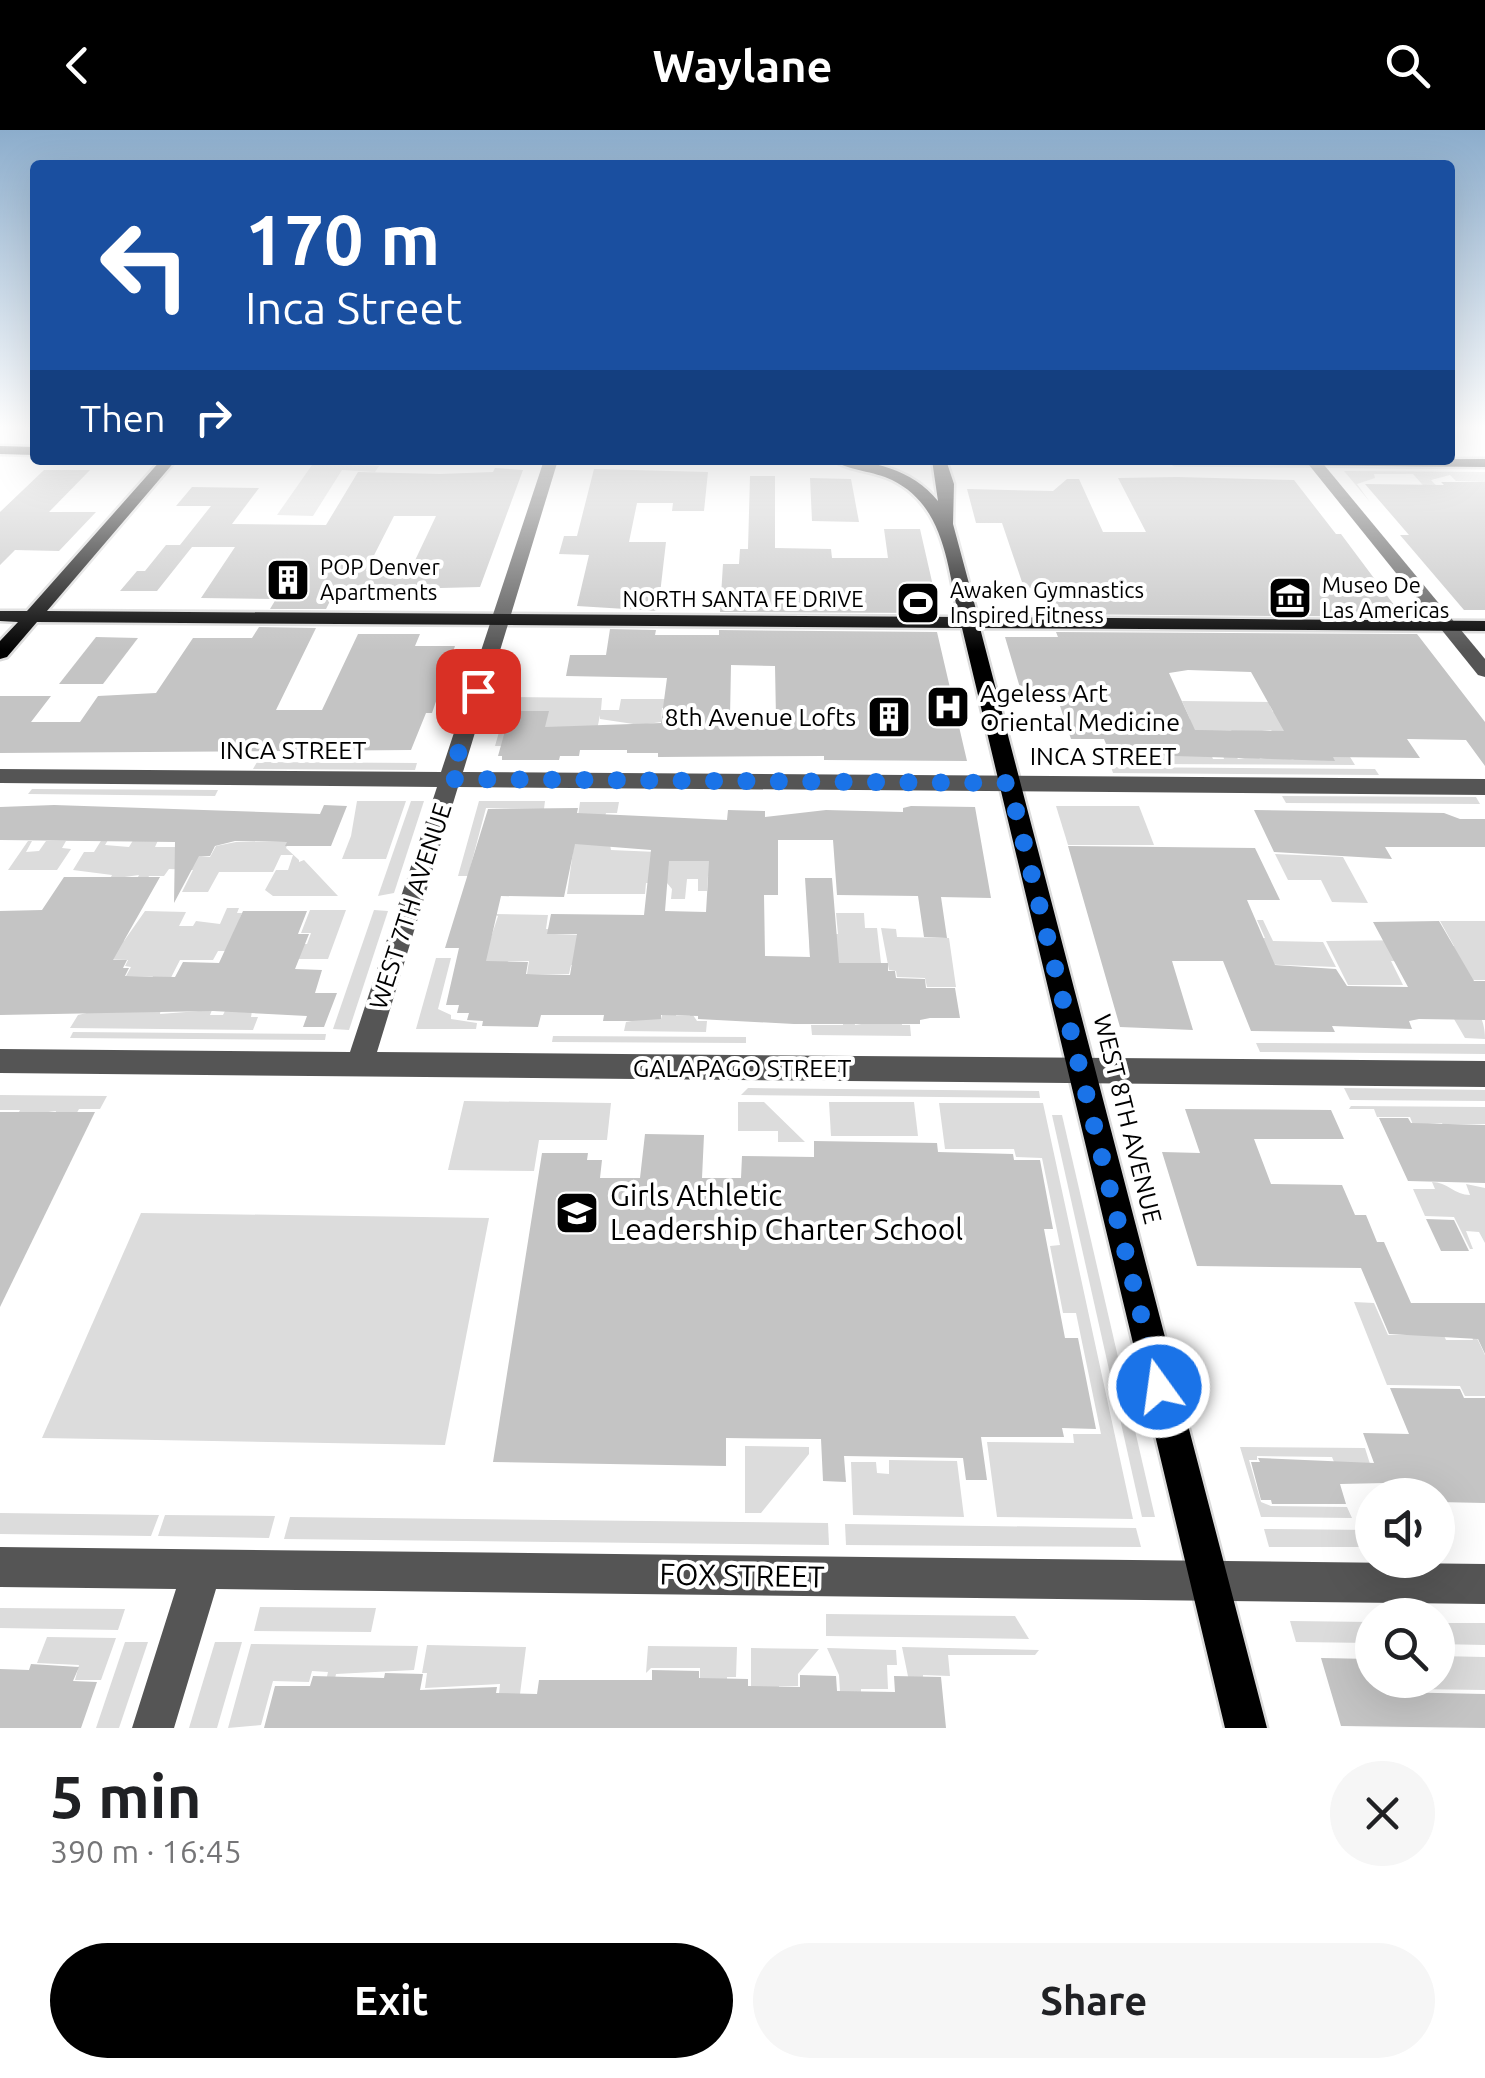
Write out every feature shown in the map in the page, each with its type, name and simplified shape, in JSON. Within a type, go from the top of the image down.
[{"type":"main road","points":[[0,653],[133,502]]},
{"type":"main road","name":"WEST 8TH AVENUE","points":[[932,502],[946,527],[1246,1728]]},
{"type":"main road","name":"WEST 8TH AVENUE","points":[[946,502],[946,527]]},
{"type":"main road","name":"NORTH SANTA FE DRIVE","points":[[0,616],[1485,626]]},
{"type":"street","name":"WEST 7TH AVENUE","points":[[359,1066],[538,502]]},
{"type":"street","points":[[1345,502],[1485,672]]},
{"type":"street","name":"INCA STREET","points":[[0,776],[1485,787]]},
{"type":"street","name":"GALAPAGO STREET","points":[[0,1061],[1485,1074]]},
{"type":"street","name":"FOX STREET","points":[[0,1568],[1485,1584]]},
{"type":"street","points":[[152,1728],[202,1570]]},
{"type":"shaded area","points":[[286,502],[322,502],[313,516],[277,515]]},
{"type":"shaded area","points":[[509,697],[602,698],[601,710],[619,710],[621,699],[671,699],[670,708],[662,708],[661,722],[640,725],[600,719],[600,715],[597,730],[514,726],[503,746],[495,746]]},
{"type":"shaded area","points":[[1182,701],[1279,702],[1270,706],[1273,712],[1317,703],[1355,765],[1149,764],[1131,720],[1190,719]],"holes":[[[1231,730],[1234,734],[1271,730],[1294,760],[1280,756],[1238,759],[1235,755],[1213,759],[1202,731]]]},
{"type":"shaded area","points":[[257,762],[417,763],[415,770],[253,769]]},
{"type":"shaded area","points":[[1111,767],[1375,769],[1379,775],[1113,773]]},
{"type":"shaded area","points":[[32,789],[218,790],[215,796],[28,794]]},
{"type":"shaded area","points":[[1282,796],[1476,797],[1480,804],[1286,803]]},
{"type":"shaded area","points":[[357,801],[406,801],[386,859],[342,859]]},
{"type":"shaded area","points":[[411,801],[424,801],[394,893],[378,896]]},
{"type":"shaded area","points":[[479,801],[545,801],[544,809],[486,808],[468,876],[458,876]]},
{"type":"shaded area","points":[[580,802],[619,802],[617,813],[606,813],[605,817],[611,850],[657,852],[657,861],[723,861],[726,876],[708,876],[707,891],[698,891],[698,879],[687,879],[685,899],[671,899],[672,889],[667,883],[646,883],[645,894],[567,894]]},
{"type":"shaded area","points":[[1056,806],[1139,806],[1154,845],[1068,845]]},
{"type":"shaded area","points":[[119,812],[125,812],[105,845],[129,847],[135,837],[159,838],[155,847],[207,847],[201,856],[210,857],[216,846],[284,842],[290,838],[286,848],[299,860],[299,862],[304,860],[338,896],[273,896],[265,890],[276,870],[288,870],[293,855],[281,855],[273,872],[219,872],[208,892],[182,892],[193,870],[169,869],[164,876],[149,876],[140,892],[130,892],[139,875],[110,879],[112,875],[73,870],[84,852],[94,852]]},
{"type":"shaded area","points":[[28,841],[32,841],[26,852],[39,851],[46,841],[66,841],[62,848],[71,849],[57,870],[8,870]]},
{"type":"shaded area","points":[[1275,854],[1343,857],[1368,903],[1332,902],[1321,880],[1288,880]]},
{"type":"shaded area","points":[[227,908],[239,908],[237,913],[242,913],[234,934],[262,934],[271,913],[285,913],[265,960],[256,961],[236,1010],[252,1011],[251,1017],[258,1017],[253,1030],[70,1028],[78,1015],[95,1011],[110,984],[121,984],[107,1012],[137,1012],[153,976],[126,976],[131,967],[125,966],[128,960],[90,959],[84,970],[78,970],[81,962],[14,958],[0,972],[15,940],[0,940],[0,932],[55,930],[54,934],[78,934],[92,911],[100,912],[84,940],[92,940],[88,948],[97,948],[102,941],[124,941],[145,911],[186,912],[179,926],[193,926],[196,921],[220,924]],"holes":[[[218,951],[254,951],[223,1015],[210,1015],[212,1010],[160,1014],[161,1008],[156,1007],[180,960],[213,960]]]},
{"type":"shaded area","points":[[310,910],[346,910],[328,959],[290,959],[296,944],[307,944],[311,933],[301,933]]},
{"type":"shaded area","points":[[374,910],[388,911],[349,1030],[333,1029]]},
{"type":"shaded area","points":[[836,913],[864,913],[865,928],[877,928],[881,963],[868,963],[869,973],[811,985],[809,934],[838,934]]},
{"type":"shaded area","points":[[493,914],[548,915],[546,929],[554,929],[554,934],[585,935],[589,965],[571,965],[569,974],[527,974],[529,961],[508,961],[506,968],[483,962],[498,916]]},
{"type":"shaded area","points":[[1257,920],[1263,920],[1273,941],[1323,942],[1336,967],[1259,964],[1244,938],[1265,938]]},
{"type":"shaded area","points":[[1440,921],[1485,921],[1485,980],[1467,980],[1485,1039],[1465,1038],[1421,962],[1391,961],[1403,985],[1348,985],[1326,941],[1420,940],[1423,946],[1454,946]]},
{"type":"shaded area","points":[[881,928],[896,929],[897,937],[949,938],[956,987],[927,987],[925,978],[897,977],[896,971],[889,970]]},
{"type":"shaded area","points":[[436,958],[451,958],[438,1009],[451,1015],[451,1019],[477,1023],[476,1029],[416,1029]]},
{"type":"shaded area","points":[[676,1012],[676,1016],[690,1016],[691,1012],[697,1021],[707,1021],[706,1032],[624,1031],[633,1015],[661,1019],[662,1015]]},
{"type":"shaded area","points":[[843,1018],[854,1018],[855,1025],[901,1018],[902,1025],[910,1025],[911,1036],[812,1035],[811,1025],[843,1025]]},
{"type":"shaded area","points":[[73,1032],[326,1034],[325,1040],[70,1038]]},
{"type":"shaded area","points":[[553,1036],[746,1037],[746,1043],[552,1042]]},
{"type":"shaded area","points":[[1256,1043],[1485,1044],[1485,1054],[1260,1052]]},
{"type":"shaded area","points":[[748,1088],[1039,1091],[1040,1098],[741,1095]]},
{"type":"shaded area","points":[[1344,1088],[1485,1090],[1485,1101],[1350,1100]]},
{"type":"shaded area","points":[[0,1095],[107,1096],[100,1109],[79,1109],[74,1118],[54,1118],[56,1111],[17,1116],[20,1110],[0,1110]]},
{"type":"shaded area","points":[[464,1101],[611,1103],[607,1140],[539,1140],[534,1171],[448,1170]]},
{"type":"shaded area","points":[[738,1102],[764,1102],[805,1142],[778,1142],[778,1131],[738,1131]]},
{"type":"shaded area","points":[[829,1102],[914,1102],[918,1136],[831,1136]]},
{"type":"shaded area","points":[[939,1103],[1043,1103],[1133,1519],[997,1517],[987,1442],[1074,1443],[1073,1434],[1101,1434],[1076,1313],[1063,1313],[1050,1246],[1060,1245],[1042,1158],[1016,1157],[1014,1149],[945,1149]]},
{"type":"shaded area","points":[[1485,1107],[1485,1124],[1448,1124],[1446,1131],[1442,1123],[1413,1125],[1410,1117],[1377,1117],[1374,1109],[1349,1109]]},
{"type":"shaded area","points":[[1052,1115],[1062,1115],[1155,1517],[1142,1517]]},
{"type":"shaded area","points":[[1432,1182],[1470,1195],[1466,1184],[1485,1188],[1485,1243],[1479,1232],[1466,1231],[1470,1249],[1454,1217],[1425,1216],[1413,1189],[1435,1189]]},
{"type":"shaded area","points":[[141,1213],[489,1218],[445,1445],[42,1438]]},
{"type":"shaded area","points":[[1354,1302],[1374,1303],[1388,1335],[1420,1335],[1407,1303],[1429,1303],[1446,1340],[1473,1340],[1461,1304],[1485,1355],[1485,1396],[1465,1396],[1460,1386],[1387,1385]]},
{"type":"shaded area","points":[[745,1446],[809,1447],[809,1454],[761,1513],[745,1513]]},
{"type":"shaded area","points":[[1240,1447],[1365,1448],[1370,1464],[1334,1462],[1332,1457],[1257,1456],[1257,1460],[1249,1460],[1261,1502],[1271,1506],[1347,1507],[1352,1518],[1261,1517]]},
{"type":"shaded area","points":[[889,1460],[957,1461],[964,1517],[853,1515],[851,1462],[876,1462],[877,1473],[889,1474]]},
{"type":"shaded area","points":[[0,1513],[159,1515],[151,1536],[0,1534]]},
{"type":"shaded area","points":[[165,1515],[275,1516],[269,1538],[158,1536]]},
{"type":"shaded area","points":[[290,1517],[828,1523],[829,1545],[284,1539]]},
{"type":"shaded area","points":[[845,1524],[1136,1528],[1141,1547],[846,1545]]},
{"type":"shaded area","points":[[1264,1529],[1355,1530],[1355,1547],[1269,1547]]},
{"type":"shaded area","points":[[260,1607],[376,1608],[371,1632],[254,1631]]},
{"type":"shaded area","points":[[0,1608],[125,1609],[118,1630],[0,1628]]},
{"type":"shaded area","points":[[826,1614],[1015,1616],[1029,1639],[826,1636]]},
{"type":"shaded area","points":[[1290,1621],[1355,1622],[1355,1643],[1296,1642]]},
{"type":"shaded area","points":[[1455,1623],[1485,1623],[1485,1645],[1455,1644]]},
{"type":"shaded area","points":[[47,1637],[116,1638],[101,1680],[75,1680],[79,1665],[37,1663]]},
{"type":"shaded area","points":[[125,1642],[148,1642],[119,1728],[96,1728]]},
{"type":"shaded area","points":[[215,1642],[242,1642],[217,1728],[189,1728]]},
{"type":"shaded area","points":[[251,1644],[418,1646],[414,1670],[336,1674],[326,1720],[317,1720],[328,1672],[312,1671],[309,1682],[273,1681],[261,1725],[228,1728]]},
{"type":"shaded area","points":[[427,1645],[526,1647],[520,1694],[499,1694],[500,1684],[425,1688],[427,1673],[422,1673]]},
{"type":"shaded area","points":[[648,1646],[737,1647],[736,1677],[727,1677],[727,1689],[700,1689],[700,1668],[651,1668],[646,1673]]},
{"type":"shaded area","points":[[902,1647],[1039,1650],[1035,1655],[948,1655],[950,1676],[923,1675],[924,1692],[911,1691]]},
{"type":"shaded area","points":[[751,1648],[819,1649],[798,1674],[798,1686],[779,1686],[779,1690],[751,1687]]},
{"type":"shaded area","points":[[827,1648],[896,1650],[897,1665],[887,1665],[888,1689],[861,1689],[861,1707],[840,1692],[839,1675]]},
{"type":"shaded area","points":[[1455,1656],[1485,1657],[1485,1690],[1455,1690]]},
{"type":"building","points":[[11,502],[59,502],[49,512],[96,512],[59,551],[15,550],[0,565],[0,512]]},
{"type":"building","points":[[180,502],[249,502],[232,524],[326,525],[340,502],[511,502],[480,587],[402,589],[398,596],[331,599],[326,609],[270,609],[276,599],[201,598],[235,547],[192,547],[157,591],[120,591],[137,571],[145,571],[166,545],[180,545],[211,506],[176,506]],"holes":[[[394,516],[436,516],[410,571],[366,571]]]},
{"type":"building","points":[[586,502],[705,502],[704,511],[672,511],[673,503],[637,503],[629,542],[666,542],[658,611],[577,606],[589,555],[559,554],[564,536],[577,536]]},
{"type":"building","points":[[749,502],[775,502],[775,548],[831,549],[832,558],[888,558],[884,529],[920,529],[938,608],[932,608],[933,613],[720,612],[723,564],[739,564],[740,549],[748,549]]},
{"type":"building","points":[[811,502],[855,502],[859,522],[812,521]]},
{"type":"building","points":[[970,502],[1089,502],[1103,532],[1146,532],[1130,502],[1311,502],[1336,534],[1341,534],[1403,617],[1050,614],[1041,588],[1024,588],[1002,523],[976,523]]},
{"type":"building","points":[[1380,502],[1485,502],[1485,610],[1464,610],[1400,535],[1409,535]]},
{"type":"building","points":[[259,627],[316,628],[276,710],[322,710],[358,634],[420,634],[415,646],[455,646],[432,713],[426,713],[411,750],[0,753],[0,696],[51,696],[31,722],[80,722],[98,696],[156,693],[193,638],[252,638]]},
{"type":"building","points":[[610,629],[656,630],[655,635],[719,635],[719,630],[937,632],[967,761],[824,760],[824,756],[658,757],[658,753],[627,750],[580,750],[579,756],[560,756],[559,760],[502,760],[498,756],[510,713],[514,711],[549,711],[545,727],[661,723],[667,678],[566,676],[570,655],[606,655]],"holes":[[[731,665],[775,666],[776,718],[730,717]]]},
{"type":"building","points":[[1056,632],[1417,634],[1485,722],[1485,766],[1466,740],[1407,739],[1420,758],[1333,757],[1335,761],[1110,754],[1104,739],[1071,739],[1055,691],[1021,691],[1005,637],[1058,637]],"holes":[[[1251,672],[1284,731],[1195,730],[1169,673]]]},
{"type":"building","points":[[96,637],[138,638],[103,684],[59,684]]},
{"type":"building","points":[[54,805],[320,814],[324,805],[347,806],[331,846],[235,841],[215,846],[210,856],[199,856],[174,903],[175,842],[0,840],[0,807]]},
{"type":"building","points":[[975,807],[991,898],[941,897],[947,938],[924,937],[918,896],[837,895],[833,840],[778,840],[778,895],[764,895],[765,956],[810,957],[805,878],[832,878],[839,963],[888,963],[888,971],[895,971],[896,978],[925,979],[926,988],[955,988],[960,1018],[930,1018],[920,1020],[920,1024],[794,1024],[698,1016],[603,1021],[604,1015],[541,1015],[538,1027],[482,1026],[483,1021],[467,1020],[469,1013],[457,1013],[459,1005],[446,1005],[459,948],[445,948],[488,809],[578,808],[577,813],[727,820],[728,810],[765,811],[765,817],[826,810],[903,812],[903,808]],"holes":[[[575,844],[651,850],[644,915],[551,914],[547,934],[577,934],[570,975],[526,974],[528,962],[486,961],[501,896],[564,897]],[[669,861],[709,861],[706,912],[665,911]]]},
{"type":"building","points":[[1254,810],[1444,813],[1460,819],[1485,819],[1485,847],[1385,847],[1392,859],[1274,852]]},
{"type":"building","points":[[1068,846],[1255,848],[1280,900],[1247,900],[1275,965],[1336,969],[1347,986],[1408,987],[1373,922],[1439,921],[1474,981],[1485,981],[1485,1020],[1419,1019],[1409,1021],[1412,1029],[1332,1026],[1335,1032],[1251,1031],[1223,961],[1172,961],[1193,1030],[1120,1027]]},
{"type":"building","points":[[64,877],[160,877],[113,960],[127,960],[125,976],[175,977],[183,962],[219,963],[243,911],[307,911],[298,934],[309,934],[295,969],[322,970],[315,993],[337,993],[324,1027],[303,1027],[307,1016],[213,1011],[0,1015],[0,911],[42,910]]},
{"type":"building","points":[[1185,1109],[1331,1110],[1344,1139],[1254,1139],[1271,1184],[1342,1185],[1355,1215],[1366,1215],[1377,1242],[1384,1242],[1411,1303],[1485,1303],[1485,1354],[1478,1339],[1389,1334],[1361,1268],[1197,1266],[1162,1152],[1200,1153]]},
{"type":"building","points":[[0,1112],[95,1112],[0,1307]]},
{"type":"building","points":[[1379,1118],[1485,1125],[1485,1183],[1408,1181]]},
{"type":"building","points":[[645,1134],[704,1135],[702,1178],[741,1178],[742,1156],[814,1157],[814,1141],[937,1143],[938,1152],[1013,1154],[1014,1160],[1040,1160],[1053,1229],[1044,1229],[1065,1338],[1078,1338],[1096,1429],[1062,1428],[1064,1437],[981,1437],[987,1480],[966,1480],[963,1458],[844,1456],[846,1482],[823,1481],[821,1439],[726,1438],[726,1466],[493,1462],[542,1153],[588,1153],[587,1160],[602,1160],[600,1178],[640,1178]]},
{"type":"building","points":[[1426,1219],[1454,1220],[1469,1251],[1441,1251]]},
{"type":"building","points":[[1390,1388],[1460,1389],[1464,1398],[1485,1398],[1485,1503],[1455,1502],[1455,1478],[1355,1478],[1355,1484],[1340,1484],[1346,1504],[1272,1504],[1271,1500],[1261,1500],[1251,1462],[1260,1462],[1258,1458],[1374,1463],[1363,1433],[1409,1434]]},
{"type":"building","points":[[1321,1658],[1355,1659],[1355,1698],[1455,1698],[1455,1693],[1485,1694],[1485,1728],[1341,1726]]},
{"type":"building","points":[[31,1664],[79,1667],[73,1681],[97,1682],[81,1728],[0,1728],[0,1669],[29,1670]]},
{"type":"building","points":[[652,1670],[699,1671],[699,1678],[748,1679],[748,1686],[800,1687],[800,1675],[836,1676],[837,1691],[895,1692],[894,1676],[941,1677],[946,1728],[264,1728],[275,1686],[310,1686],[313,1676],[384,1678],[385,1673],[423,1674],[420,1690],[497,1687],[496,1693],[537,1694],[539,1680],[652,1680]]},
{"type":"place","name":"POP Denver Apartments","points":[[288,580]]},
{"type":"place","name":"Museo De Las Americas","points":[[1290,598]]},
{"type":"place","name":"Awaken Gymnastics Inspired Fitness","points":[[918,603]]},
{"type":"place","name":"Ageless Art Oriental Medicine","points":[[948,707]]},
{"type":"place","name":"8th Avenue Lofts","points":[[889,717]]},
{"type":"place","name":"Girls Athletic Leadership Charter School","points":[[577,1213]]},
{"type":"route","points":[[478,691],[450,779],[1009,783],[1159,1387]]}]
